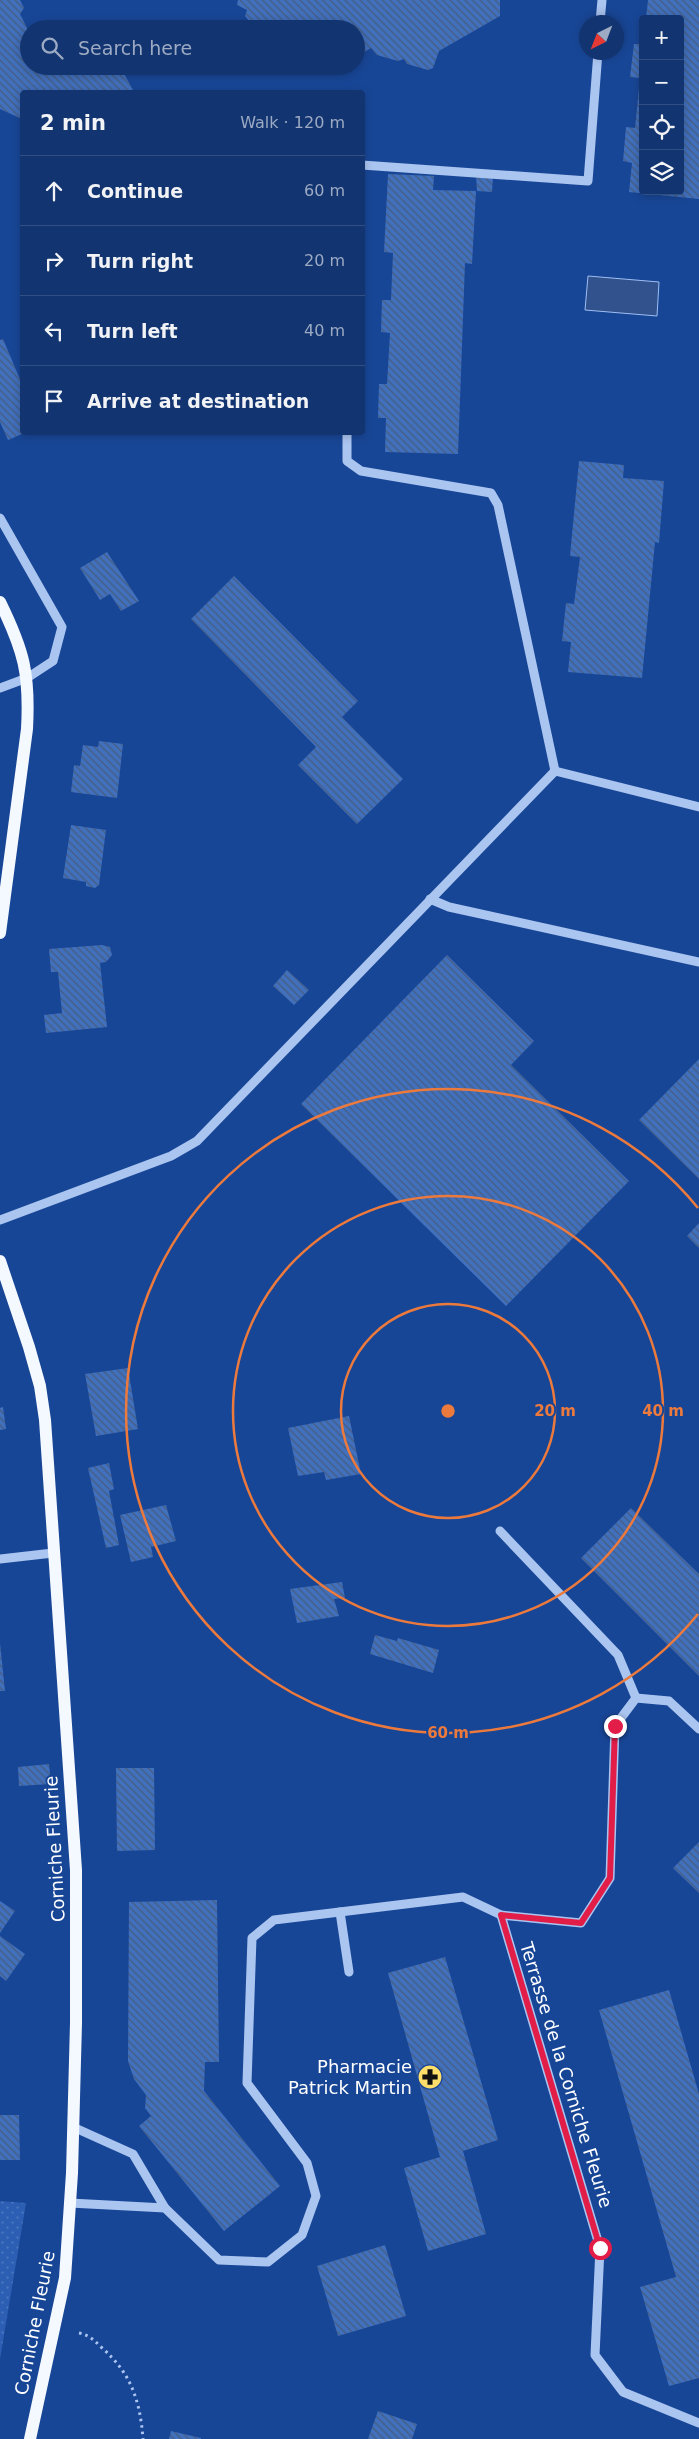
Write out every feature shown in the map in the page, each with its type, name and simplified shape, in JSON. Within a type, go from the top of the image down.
[{"type":"main road","points":[[0,602],[18,639],[27,678],[27,729],[0,933]]},
{"type":"main road","name":"Corniche Fleurie","points":[[0,1260],[2,1278],[29,1347],[40,1386],[45,1420],[76,1870],[76,2023],[70,2204],[65,2278],[32,2438]]},
{"type":"street","points":[[601,15],[602,0]]},
{"type":"street","points":[[365,165],[588,181],[597,60]]},
{"type":"street","points":[[347,435],[347,462],[362,471],[492,493],[498,505],[556,771]]},
{"type":"street","points":[[0,518],[62,627],[53,661],[27,678],[0,688]]},
{"type":"street","points":[[556,771],[699,807]]},
{"type":"street","points":[[0,1220],[171,1156],[197,1141],[556,771]]},
{"type":"street","points":[[430,899],[449,907],[698,963]]},
{"type":"street","points":[[500,1531],[618,1655],[636,1698],[670,1701],[699,1729]]},
{"type":"street","points":[[0,1559],[53,1553]]},
{"type":"street","name":"Terrasse de la Corniche Fleurie","points":[[73,2127],[133,2154],[165,2208],[218,2260],[268,2262],[302,2235],[316,2196],[307,2163],[247,2083],[252,1938],[274,1920],[463,1897],[501,1915],[581,1923],[610,1878],[615,1726],[636,1698]]},
{"type":"street","points":[[340,1912],[349,1972]]},
{"type":"street","name":"Terrasse de la Corniche Fleurie","points":[[501,1915],[600,2248],[596,2355],[622,2392],[699,2423]]},
{"type":"street","points":[[70,2204],[165,2208]]},
{"type":"path","points":[[54,2327],[88,2335],[112,2356],[132,2385],[141,2412],[144,2439]]},
{"type":"shaded area","points":[[588,276],[659,282],[657,316],[585,310]]},
{"type":"shaded area","points":[[0,2201],[26,2203],[0,2359]]},
{"type":"building","points":[[0,0],[20,0],[24,8],[20,14],[23,20],[20,20],[20,75],[125,75],[133,90],[20,90],[20,118],[0,109]]},
{"type":"building","points":[[238,0],[500,0],[500,16],[439,51],[433,68],[428,70],[407,64],[404,59],[398,61],[377,55],[371,48],[365,52],[365,20],[248,20],[245,16],[247,10],[237,5]]},
{"type":"building","points":[[648,0],[699,0],[699,199],[659,195],[684,195],[684,15],[646,15]]},
{"type":"building","points":[[634,44],[639,44],[639,78],[630,77]]},
{"type":"building","points":[[639,88],[639,193],[629,192],[632,163],[623,161],[626,127],[635,128]]},
{"type":"building","points":[[388,174],[434,176],[433,190],[476,191],[472,264],[465,263],[458,454],[385,452],[386,418],[378,418],[379,384],[387,384],[390,333],[381,332],[382,300],[391,300],[393,253],[384,252]]},
{"type":"building","points":[[476,175],[493,175],[492,192],[477,191]]},
{"type":"building","points":[[3,339],[20,379],[20,435],[8,440],[0,422],[0,340]]},
{"type":"building","points":[[579,461],[624,465],[623,478],[664,481],[659,543],[655,542],[642,678],[568,672],[571,642],[562,641],[566,603],[574,604],[580,557],[570,556]]},
{"type":"building","points":[[107,552],[139,601],[121,611],[110,594],[100,600],[80,568]]},
{"type":"building","points":[[234,576],[358,701],[342,717],[403,779],[357,824],[298,765],[316,747],[191,619]]},
{"type":"building","points":[[99,741],[123,744],[117,798],[71,792],[74,765],[80,766],[83,745],[98,747]]},
{"type":"building","points":[[71,825],[106,830],[99,885],[95,888],[86,886],[86,882],[63,878]]},
{"type":"building","points":[[102,945],[110,947],[112,955],[106,962],[100,963],[107,1027],[46,1033],[44,1015],[62,1013],[58,972],[51,972],[49,949]]},
{"type":"building","points":[[447,955],[534,1041],[511,1065],[629,1181],[506,1306],[301,1104]]},
{"type":"building","points":[[287,970],[309,990],[294,1005],[273,986]]},
{"type":"building","points":[[699,1059],[699,1179],[639,1120]]},
{"type":"building","points":[[699,1223],[699,1248],[687,1236]]},
{"type":"building","points":[[128,1368],[138,1429],[96,1436],[85,1374]]},
{"type":"building","points":[[3,1407],[6,1429],[0,1430],[0,1408]]},
{"type":"building","points":[[349,1416],[361,1474],[326,1480],[324,1472],[298,1476],[288,1428]]},
{"type":"building","points":[[109,1463],[114,1489],[109,1491],[119,1545],[106,1548],[88,1468]]},
{"type":"building","points":[[166,1505],[176,1541],[151,1547],[153,1557],[131,1562],[120,1515]]},
{"type":"building","points":[[631,1508],[699,1574],[699,1676],[581,1558]]},
{"type":"building","points":[[342,1582],[345,1598],[334,1599],[339,1616],[297,1623],[290,1589]]},
{"type":"building","points":[[375,1635],[397,1641],[398,1638],[439,1650],[433,1673],[370,1654]]},
{"type":"building","points":[[0,1643],[5,1691],[0,1691]]},
{"type":"building","points":[[49,1764],[51,1784],[19,1786],[18,1767]]},
{"type":"building","points":[[116,1768],[154,1768],[155,1850],[117,1851]]},
{"type":"building","points":[[699,1842],[699,1893],[673,1868]]},
{"type":"building","points":[[217,1900],[219,2062],[205,2062],[204,2091],[280,2186],[224,2231],[139,2126],[151,2116],[145,2108],[146,2095],[134,2079],[128,2061],[129,1902]]},
{"type":"building","points":[[0,1901],[15,1911],[0,1933]]},
{"type":"building","points":[[0,1936],[25,1954],[6,1981],[0,1976]]},
{"type":"building","points":[[445,1957],[498,2140],[463,2151],[486,2234],[428,2251],[404,2168],[440,2157],[388,1973]]},
{"type":"building","points":[[669,1990],[699,2094],[699,2378],[669,2386],[640,2287],[676,2277],[599,2010]]},
{"type":"building","points":[[0,2115],[19,2115],[20,2160],[0,2160]]},
{"type":"building","points":[[385,2245],[406,2316],[338,2336],[317,2266]]},
{"type":"building","points":[[378,2411],[417,2424],[412,2439],[368,2439]]},
{"type":"building","points":[[171,2431],[201,2438],[201,2439],[169,2439]]},
{"type":"place","name":"Pharmacie Patrick Martin","points":[[430,2077]]},
{"type":"route","points":[[600,2248],[501,1915],[581,1923],[610,1878],[615,1726]]}]
